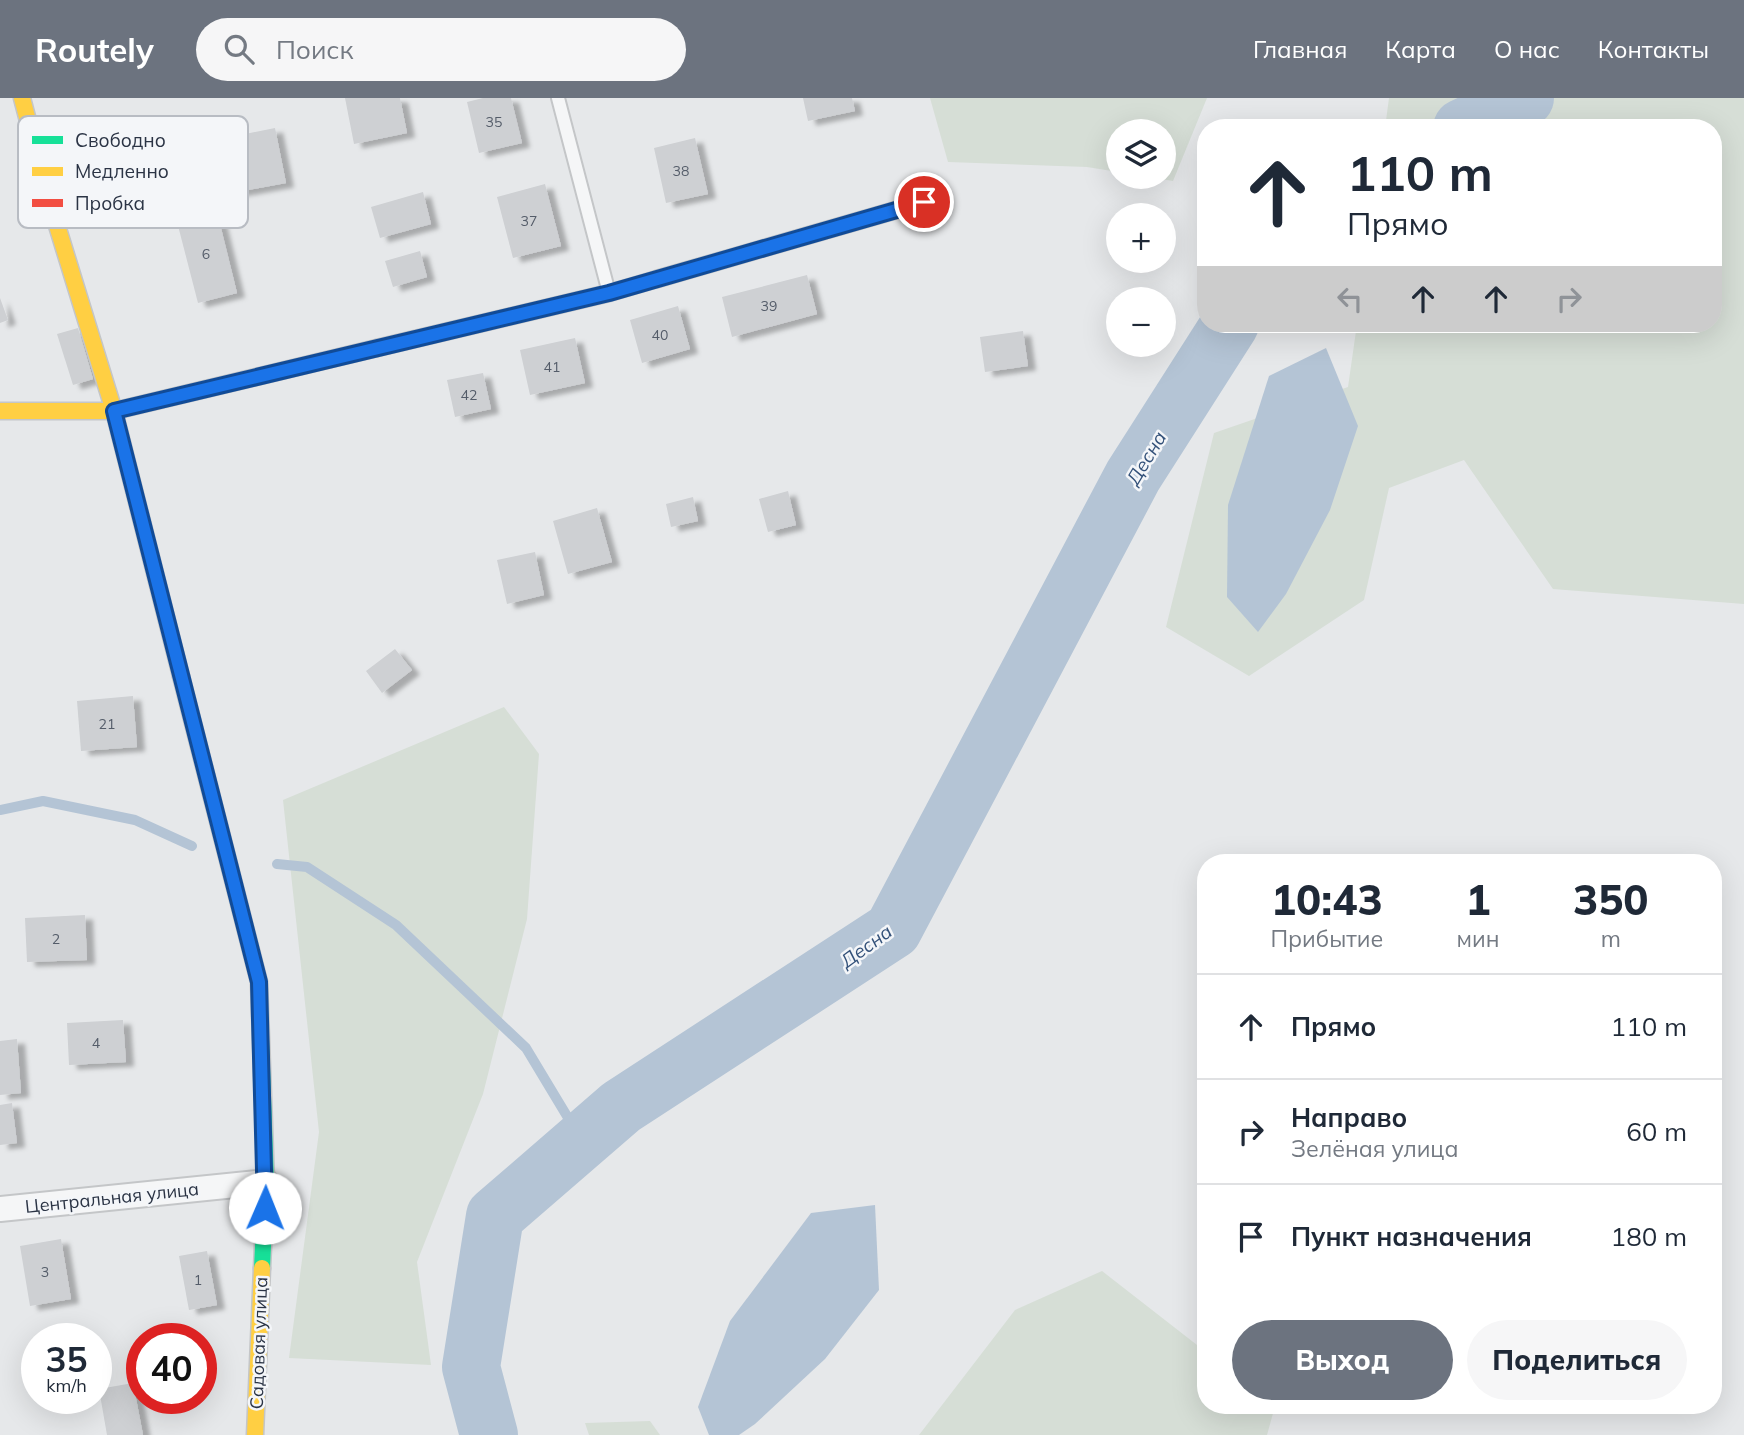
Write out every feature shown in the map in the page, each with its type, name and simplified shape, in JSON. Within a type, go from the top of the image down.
[{"type":"street","name":"Садовая улица","points":[[22,98],[27,116]]},
{"type":"street","points":[[0,411],[114,411],[609,293],[924,202]]},
{"type":"street","name":"Садовая улица","points":[[58,228],[114,411],[259,982],[266,1182],[255,1435]]},
{"type":"street","name":"Центральная улица","points":[[0,1209],[266,1182]]},
{"type":"lane","points":[[558,98],[609,293]]},
{"type":"shaded area","points":[[930,98],[1207,98],[1176,174],[1176,119],[1106,119],[1106,170],[948,162]]},
{"type":"shaded area","points":[[1389,98],[1744,98],[1744,604],[1553,589],[1464,460],[1389,488],[1364,600],[1249,676],[1166,627],[1214,433],[1348,387],[1356,333],[1722,333],[1722,119],[1386,119]]},
{"type":"shaded area","points":[[504,707],[539,754],[527,919],[483,1094],[417,1262],[431,1365],[289,1358],[319,1132],[283,800]]},
{"type":"shaded area","points":[[1102,1271],[1197,1345],[1197,1414],[1273,1414],[1267,1435],[919,1435],[1015,1310]]},
{"type":"shaded area","points":[[650,1421],[660,1435],[589,1435],[585,1423]]},
{"type":"water","points":[[1326,348],[1358,426],[1330,510],[1286,594],[1258,632],[1227,597],[1228,505],[1269,376]]},
{"type":"water","points":[[875,1205],[879,1290],[825,1359],[755,1424],[739,1435],[709,1435],[698,1407],[730,1321],[811,1213]]},
{"type":"building","points":[[345,98],[400,98],[407,133],[354,144]]},
{"type":"building","points":[[483,98],[511,98],[522,143],[479,153],[467,102]]},
{"type":"building","points":[[803,98],[852,98],[855,111],[808,121]]},
{"type":"building","points":[[275,128],[286,183],[248,190],[248,134]]},
{"type":"building","points":[[695,138],[708,194],[666,203],[654,148]]},
{"type":"building","points":[[545,184],[561,246],[513,258],[497,197]]},
{"type":"building","points":[[423,192],[431,224],[380,238],[371,207]]},
{"type":"building","points":[[179,228],[221,228],[237,293],[198,303]]},
{"type":"building","points":[[420,251],[427,277],[393,287],[385,261]]},
{"type":"building","points":[[807,275],[817,314],[732,337],[722,297]]},
{"type":"building","points":[[0,298],[8,320],[0,323]]},
{"type":"building","points":[[678,306],[690,349],[642,363],[630,320]]},
{"type":"building","points":[[78,328],[93,379],[73,385],[57,334]]},
{"type":"building","points":[[1023,331],[1028,366],[985,372],[980,337]]},
{"type":"building","points":[[575,338],[585,383],[530,395],[520,350]]},
{"type":"building","points":[[483,373],[491,409],[455,417],[447,380]]},
{"type":"building","points":[[788,491],[796,525],[768,532],[759,499]]},
{"type":"building","points":[[693,497],[698,521],[671,527],[666,504]]},
{"type":"building","points":[[597,508],[612,562],[568,574],[553,521]]},
{"type":"building","points":[[535,552],[544,595],[507,604],[497,560]]},
{"type":"building","points":[[395,649],[412,670],[382,693],[366,671]]},
{"type":"building","points":[[133,696],[137,747],[81,751],[77,701]]},
{"type":"building","points":[[85,915],[87,960],[27,962],[25,918]]},
{"type":"building","points":[[123,1020],[126,1062],[69,1065],[67,1023]]},
{"type":"building","points":[[17,1039],[21,1093],[0,1095],[0,1041]]},
{"type":"building","points":[[12,1103],[17,1143],[0,1145],[0,1105]]},
{"type":"building","points":[[61,1239],[71,1299],[30,1306],[20,1246]]},
{"type":"building","points":[[207,1251],[217,1305],[189,1310],[179,1256]]},
{"type":"building","points":[[126,1384],[126,1414],[139,1414],[143,1435],[107,1435],[103,1414],[112,1414],[112,1387]]},
{"type":"waterway","name":"Десна","points":[[1481,119],[1525,98]]},
{"type":"waterway","name":"Десна","points":[[489,1435],[471,1367],[495,1216],[621,1107],[893,930],[1133,476],[1224,333]]},
{"type":"waterway","points":[[0,810],[43,801],[135,820],[192,846]]},
{"type":"waterway","points":[[277,864],[307,867],[396,925],[526,1048],[582,1141]]},
{"type":"traffic: fast","points":[[181,676],[259,982],[266,1182],[262,1268]]},
{"type":"traffic: slow","points":[[22,98],[27,116]]},
{"type":"traffic: slow","points":[[657,279],[924,202]]},
{"type":"traffic: slow","points":[[58,228],[114,411],[181,676]]},
{"type":"traffic: slow","points":[[0,411],[114,411],[377,348]]},
{"type":"traffic: slow","points":[[255,1435],[262,1268]]},
{"type":"traffic: jam","points":[[377,348],[609,293],[657,279]]},
{"type":"route","points":[[265,1208],[259,982],[114,411],[609,293],[924,202]]}]
